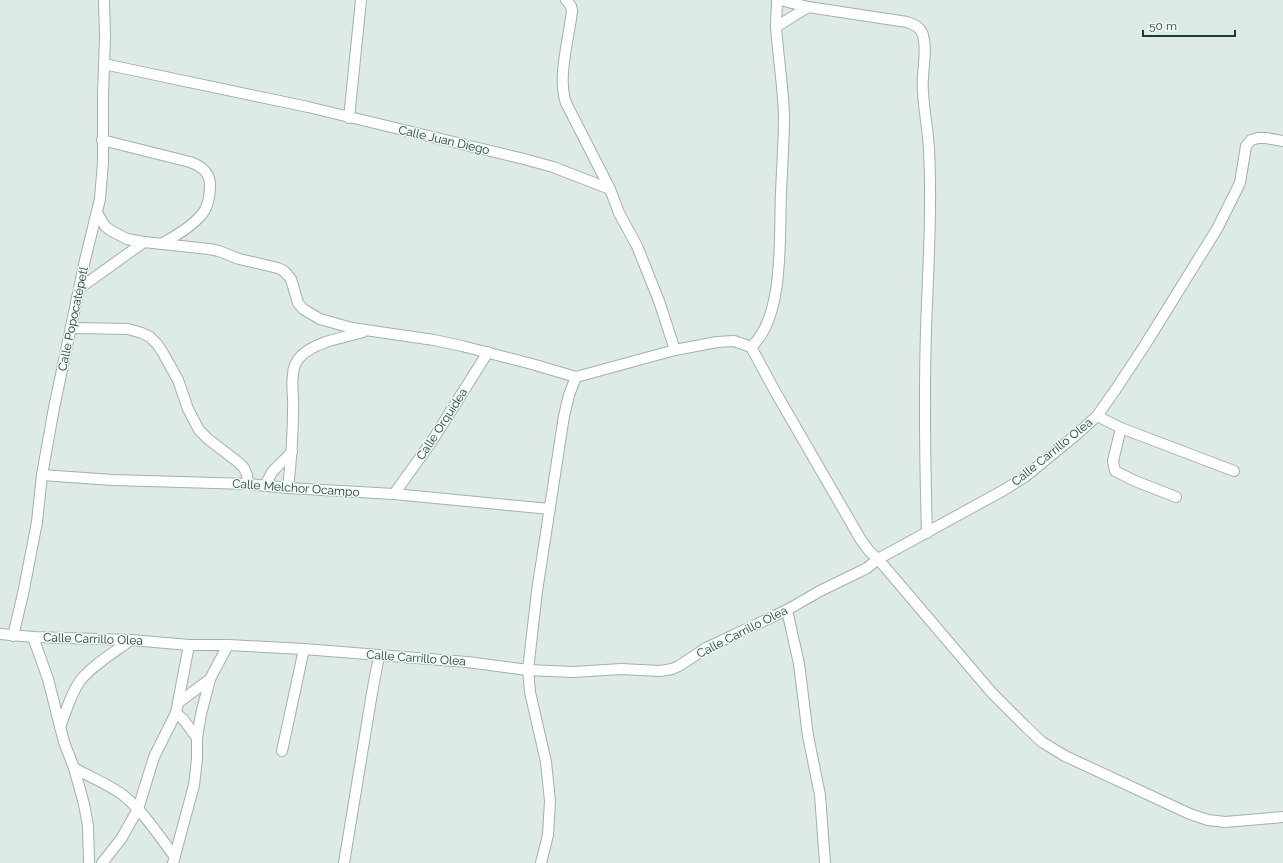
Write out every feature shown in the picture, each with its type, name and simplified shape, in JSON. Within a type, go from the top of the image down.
[{"type":"street","name":"Calle Popocatépetl","points":[[13,636],[37,522],[42,475],[54,408],[102,184],[104,0]]},
{"type":"street","points":[[566,0],[571,6],[572,11],[563,76],[566,103],[610,188],[619,213],[638,246],[660,301],[675,350]]},
{"type":"street","points":[[751,347],[758,341],[764,332],[773,303],[779,264],[784,114],[776,27],[777,0]]},
{"type":"street","points":[[780,0],[808,7],[907,22],[920,28],[923,35],[925,46],[922,91],[929,148],[930,188],[930,238],[924,391],[924,453],[927,533]]},
{"type":"street","points":[[349,118],[360,2]]},
{"type":"street","points":[[776,27],[808,7]]},
{"type":"street","name":"Calle Juan Diego","points":[[104,64],[300,106],[532,161],[610,188]]},
{"type":"street","name":"Calle Carrillo Olea","points":[[0,634],[33,637],[131,640],[304,649],[468,662],[528,670],[573,672],[621,669],[660,671],[672,669],[716,643],[786,610],[863,570],[878,559],[1004,490],[1026,476],[1076,435],[1097,416],[1116,389],[1145,346],[1217,229],[1240,183],[1246,146],[1251,140],[1258,138],[1283,141]]},
{"type":"street","points":[[102,140],[190,162],[198,165],[206,171],[210,182],[210,192],[204,211],[192,224],[173,238],[161,244]]},
{"type":"street","points":[[97,213],[105,226],[116,234],[127,239],[219,251],[239,259],[278,268],[284,271],[291,279],[298,303],[310,314],[334,324],[434,340],[488,352],[576,377],[675,350],[725,341],[734,341],[751,347],[851,524],[870,552],[878,559],[992,693],[1024,726],[1064,756],[1183,811],[1202,818],[1225,822],[1283,817]]},
{"type":"street","points":[[80,288],[144,242]]},
{"type":"street","points":[[72,328],[128,329],[150,337],[157,344],[178,380],[194,422],[199,430],[244,468],[247,475],[248,484]]},
{"type":"street","points":[[288,488],[292,452],[294,400],[292,381],[297,360],[313,348],[330,341],[368,330]]},
{"type":"street","name":"Calle Orquídea","points":[[394,494],[432,441],[488,352]]},
{"type":"street","points":[[541,863],[548,835],[550,801],[546,762],[530,692],[528,670],[537,591],[564,416],[569,395],[576,377]]},
{"type":"street","points":[[1097,416],[1121,428],[1234,471]]},
{"type":"street","points":[[1121,428],[1113,461],[1115,471],[1135,481],[1176,497]]},
{"type":"street","points":[[265,486],[272,472],[292,452]]},
{"type":"street","name":"Calle Melchor Ocampo","points":[[42,475],[113,480],[248,484],[288,488],[394,494],[550,509]]},
{"type":"street","points":[[786,610],[799,664],[808,736],[820,795],[825,863]]},
{"type":"street","points":[[33,637],[47,673],[64,742],[74,768],[84,804],[88,826],[89,863]]},
{"type":"street","points":[[60,727],[68,703],[80,681],[93,668],[131,640]]},
{"type":"street","points":[[102,863],[121,839],[138,809],[154,757],[177,708],[189,644]]},
{"type":"street","points":[[174,860],[194,785],[197,759],[197,738],[201,714],[210,679],[228,645]]},
{"type":"street","points":[[282,752],[304,649]]},
{"type":"street","points":[[344,863],[379,656]]},
{"type":"street","points":[[177,708],[210,679]]},
{"type":"street","points":[[177,708],[197,738]]},
{"type":"street","points":[[74,768],[122,795],[138,809],[153,826],[174,860]]}]
